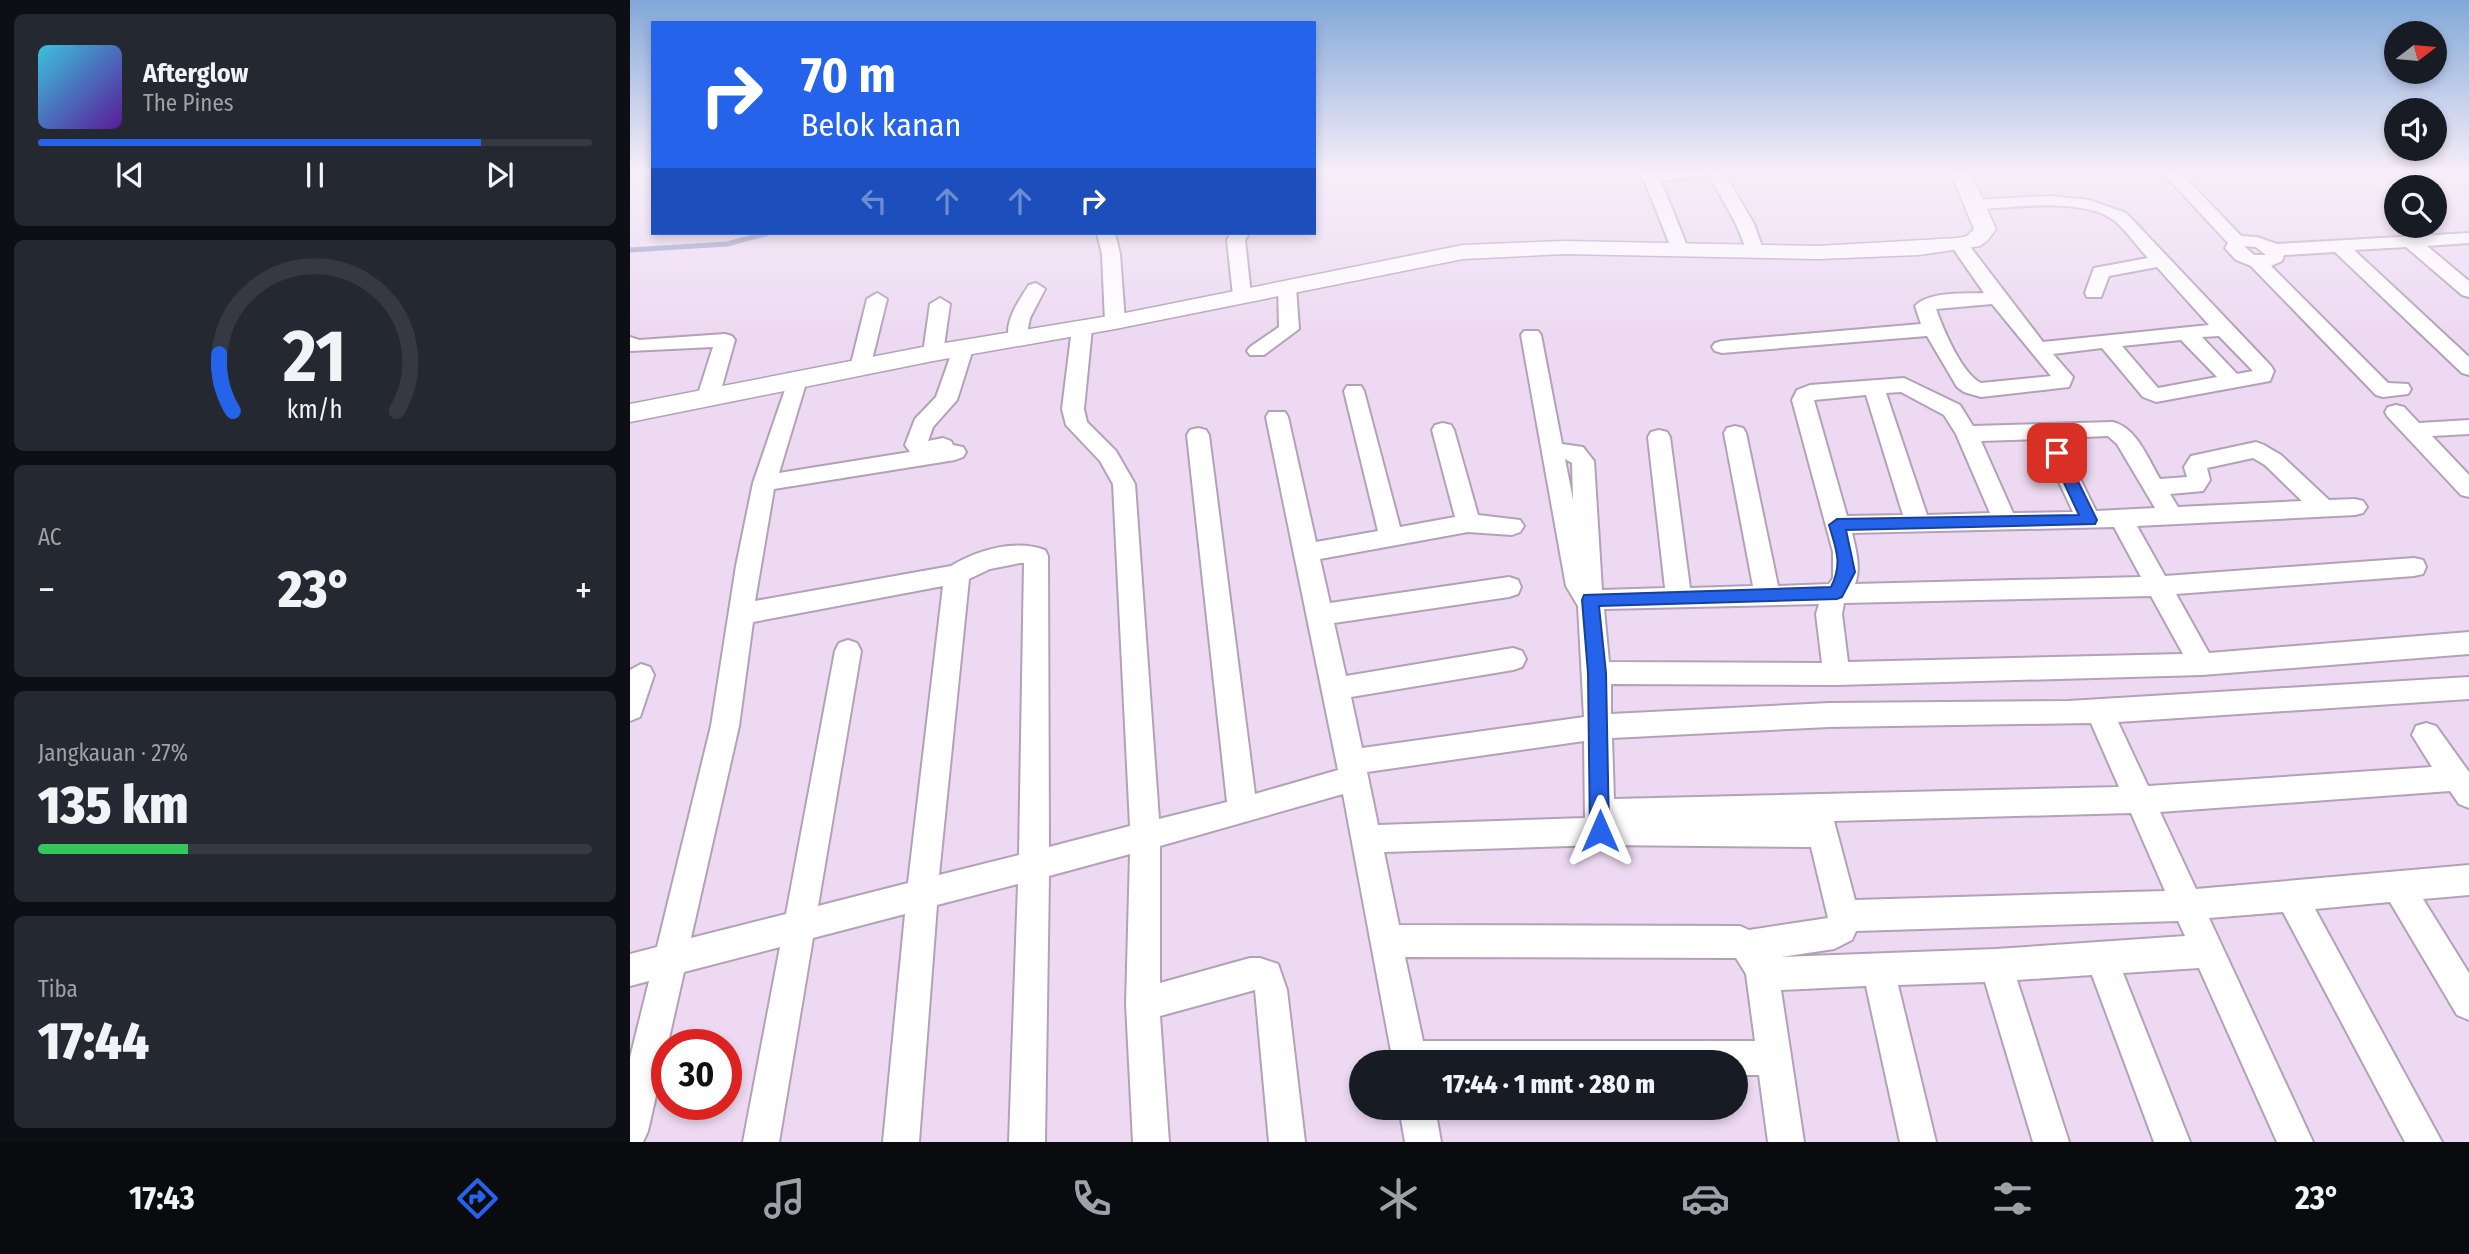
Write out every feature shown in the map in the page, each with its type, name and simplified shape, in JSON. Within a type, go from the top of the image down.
[{"type":"street","points":[[1668,224],[1680,251]]},
{"type":"street","points":[[1745,224],[1755,252]]},
{"type":"street","points":[[630,414],[859,368],[1115,322],[1439,256],[1495,249],[1856,251],[1959,244],[1976,239],[1984,232],[1981,224]]},
{"type":"street","points":[[2107,341],[2150,392],[2156,395],[2264,374],[2128,224]]},
{"type":"street","points":[[2225,224],[2243,241]]},
{"type":"street","points":[[2229,224],[2243,241]]},
{"type":"street","points":[[1106,235],[1111,254],[1115,322]]},
{"type":"street","points":[[1239,235],[1236,240],[1242,295]]},
{"type":"street","points":[[2243,241],[2234,245],[2236,252],[2268,257],[2339,246],[2469,238]]},
{"type":"street","points":[[2411,242],[2469,291]]},
{"type":"street","points":[[1959,244],[1997,298],[2063,377],[2062,382],[1975,389],[1964,382],[1933,329],[1925,309],[1927,304],[1997,298]]},
{"type":"street","points":[[2339,246],[2469,368]]},
{"type":"street","points":[[2268,257],[2401,389],[2384,390],[2268,257]]},
{"type":"street","points":[[2094,293],[2101,272],[2162,261]]},
{"type":"street","points":[[1258,351],[1289,329],[1287,287]]},
{"type":"street","points":[[1018,339],[1020,318],[1036,289]]},
{"type":"street","points":[[859,368],[877,299]]},
{"type":"street","points":[[933,354],[940,304]]},
{"type":"street","points":[[1083,328],[1073,409],[1077,425],[1108,456],[1124,484],[1145,836],[1143,1004],[1151,1142]]},
{"type":"street","points":[[1722,347],[1933,329]]},
{"type":"street","points":[[2038,349],[2224,330]]},
{"type":"street","points":[[2186,333],[2233,382]]},
{"type":"street","points":[[1531,335],[1552,451],[1575,452],[1583,461],[1590,600],[1597,673],[1600,822]]},
{"type":"street","points":[[630,343],[639,346],[725,340],[708,397]]},
{"type":"street","points":[[764,483],[959,448],[923,449],[916,444],[923,424],[946,400],[963,349]]},
{"type":"street","points":[[630,1131],[725,726],[748,566],[764,483],[797,380]]},
{"type":"street","points":[[1836,674],[1829,614],[1847,572],[1845,552],[1803,397],[1811,392],[1912,387],[1954,411],[1967,434],[2005,523]]},
{"type":"street","points":[[1874,388],[1918,524]]},
{"type":"street","points":[[1354,391],[1391,537]]},
{"type":"street","points":[[2396,412],[2467,484]]},
{"type":"street","points":[[1277,418],[1352,770],[1407,1050]]},
{"type":"street","points":[[2416,430],[2469,427]]},
{"type":"street","points":[[1967,434],[2110,429],[2117,431],[2125,439],[2171,516]]},
{"type":"street","points":[[1443,430],[1468,523]]},
{"type":"street","points":[[2046,431],[2089,520]]},
{"type":"street","points":[[1735,433],[1767,594]]},
{"type":"street","points":[[1198,435],[1243,811]]},
{"type":"street","points":[[1659,437],[1679,597]]},
{"type":"street","points":[[2154,487],[2195,485],[2199,480],[2195,467],[2199,462],[2256,450],[2273,460],[2324,509]]},
{"type":"street","points":[[1837,525],[2121,519],[2355,507]]},
{"type":"street","points":[[2121,519],[2202,664]]},
{"type":"street","points":[[1305,553],[1468,523],[1511,526]]},
{"type":"street","points":[[742,614],[957,574],[967,567],[1020,552],[1030,552],[1036,556],[1034,864],[1027,1142]]},
{"type":"street","points":[[1590,600],[2157,586],[2414,567]]},
{"type":"street","points":[[901,1142],[922,893],[957,574]]},
{"type":"street","points":[[1318,615],[1509,587]]},
{"type":"street","points":[[1597,673],[1836,674],[2202,664],[2469,643]]},
{"type":"street","points":[[761,1142],[849,651]]},
{"type":"street","points":[[1334,689],[1513,659]]},
{"type":"street","points":[[630,709],[641,675]]},
{"type":"street","points":[[630,970],[1243,811],[1352,770],[1597,727],[1829,715],[2099,711],[2469,688]]},
{"type":"street","points":[[2099,711],[2295,1142]]},
{"type":"street","points":[[2426,735],[2463,786]]},
{"type":"street","points":[[1365,839],[1600,822],[1819,821],[2140,800],[2463,786]]},
{"type":"street","points":[[1756,960],[1841,929],[1844,916],[1819,821]]},
{"type":"street","points":[[1844,916],[2189,905],[2469,880]]},
{"type":"street","points":[[2398,887],[2464,992]]},
{"type":"street","points":[[2291,896],[2424,1142]]},
{"type":"street","points":[[1386,941],[1731,940],[1756,960],[1878,968],[1996,965],[2208,951]]},
{"type":"street","points":[[2101,957],[2172,1142]]},
{"type":"street","points":[[1756,960],[1786,1142]]},
{"type":"street","points":[[1996,965],[2051,1142]]},
{"type":"street","points":[[1878,968],[1918,1142]]},
{"type":"street","points":[[1143,1004],[1250,974],[1266,976],[1271,990],[1287,1142]]},
{"type":"street","points":[[1748,1058],[1773,1058]]},
{"type":"street","points":[[1419,1120],[1423,1142]]},
{"type":"waterway","points":[[630,250],[727,244],[761,235]]},
{"type":"route","points":[[1600,831],[1597,673],[1590,600],[1837,593],[1847,572],[1845,552],[1837,525],[2089,520],[2057,453]]}]
